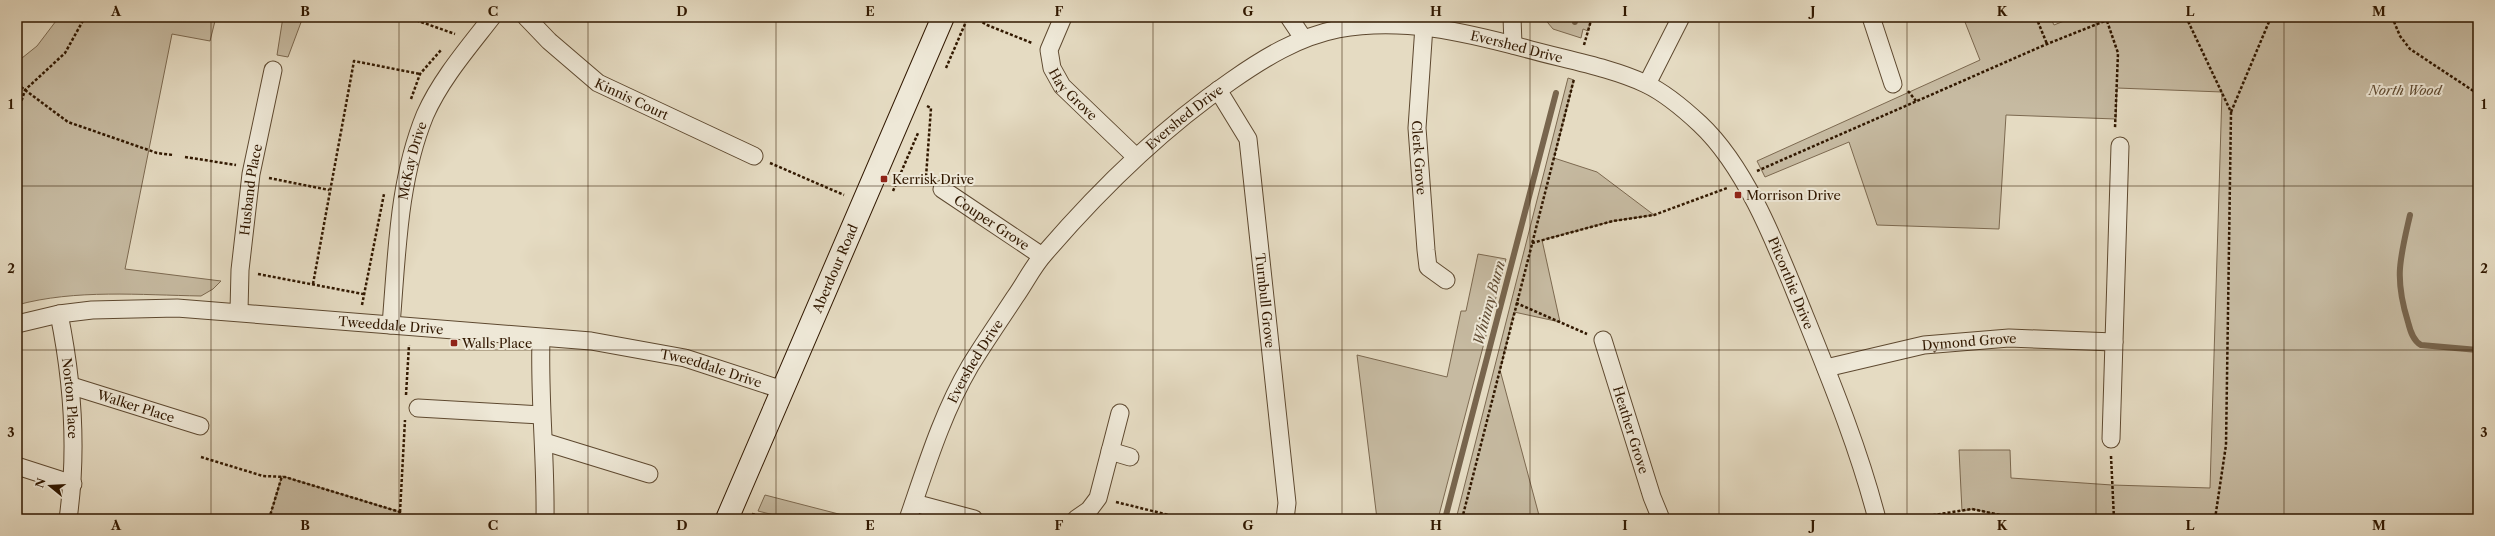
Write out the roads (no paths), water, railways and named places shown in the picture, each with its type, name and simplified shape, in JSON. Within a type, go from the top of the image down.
[{"type":"main road","name":"Aberdour Road","points":[[727,519],[943,17]]},
{"type":"street","name":"McKay Drive","points":[[391,325],[401,206],[410,157],[426,114],[446,76],[492,17]]},
{"type":"street","name":"Kinnis Court","points":[[526,17],[549,41],[598,83],[754,156]]},
{"type":"street","name":"Hay Grove","points":[[1062,17],[1049,50],[1052,68],[1062,86],[1135,156]]},
{"type":"street","points":[[1289,17],[1303,38]]},
{"type":"street","points":[[1512,17],[1513,45]]},
{"type":"street","points":[[1647,84],[1681,17]]},
{"type":"street","points":[[1871,17],[1893,84]]},
{"type":"street","name":"Evershed Drive","points":[[908,519],[939,429],[969,369],[1042,256],[1135,156],[1174,121],[1256,64],[1303,38],[1340,29],[1377,25],[1424,26],[1513,45],[1647,84]]},
{"type":"street","name":"Clerk Grove","points":[[1424,26],[1417,128],[1426,250],[1428,267],[1446,280]]},
{"type":"street","name":"Husband Place","points":[[239,312],[240,270],[251,171],[273,70]]},
{"type":"street","name":"Pitcorthie Drive","points":[[1647,84],[1701,125],[1723,150],[1742,179],[1781,258],[1826,368],[1867,482],[1877,519]]},
{"type":"street","name":"Turnbull Grove","points":[[1218,90],[1242,125],[1248,139],[1250,150],[1287,503],[1285,519]]},
{"type":"street","points":[[2111,439],[2120,146]]},
{"type":"street","name":"Couper Grove","points":[[942,189],[1042,256]]},
{"type":"street","name":"Tweeddale Drive","points":[[17,324],[59,314],[92,310],[177,308],[591,341],[642,349],[727,370],[783,390]]},
{"type":"street","name":"Norton Place","points":[[59,314],[72,386],[74,417],[73,484],[68,519]]},
{"type":"street","points":[[541,338],[542,415],[545,442],[545,519]]},
{"type":"street","name":"Dymond Grove","points":[[1826,368],[1924,345],[2009,338],[2114,342]]},
{"type":"street","name":"Heather Grove","points":[[1603,340],[1652,497],[1661,519]]},
{"type":"street","name":"Walker Place","points":[[72,386],[200,426]]},
{"type":"street","points":[[410,407],[542,415]]},
{"type":"street","points":[[1076,519],[1089,510],[1098,498],[1120,413]]},
{"type":"street","points":[[545,442],[649,474]]},
{"type":"street","points":[[1110,451],[1130,457]]},
{"type":"street","points":[[17,466],[73,484]]},
{"type":"street","points":[[914,503],[974,519]]},
{"type":"waterway","name":"Whinny Burn","points":[[1575,22],[1576,17]]},
{"type":"waterway","name":"Whinny Burn","points":[[1445,519],[1556,93]]},
{"type":"waterway","points":[[2410,215],[2401,256],[2400,280],[2404,306],[2412,335],[2421,345],[2478,350]]},
{"type":"place","name":"Kerrisk Drive","points":[[884,179]]},
{"type":"place","name":"Morrison Drive","points":[[1738,195]]},
{"type":"place","name":"Walls Place","points":[[454,343]]},
{"type":"park label","name":"North Wood","points":[[2405,90]]}]
